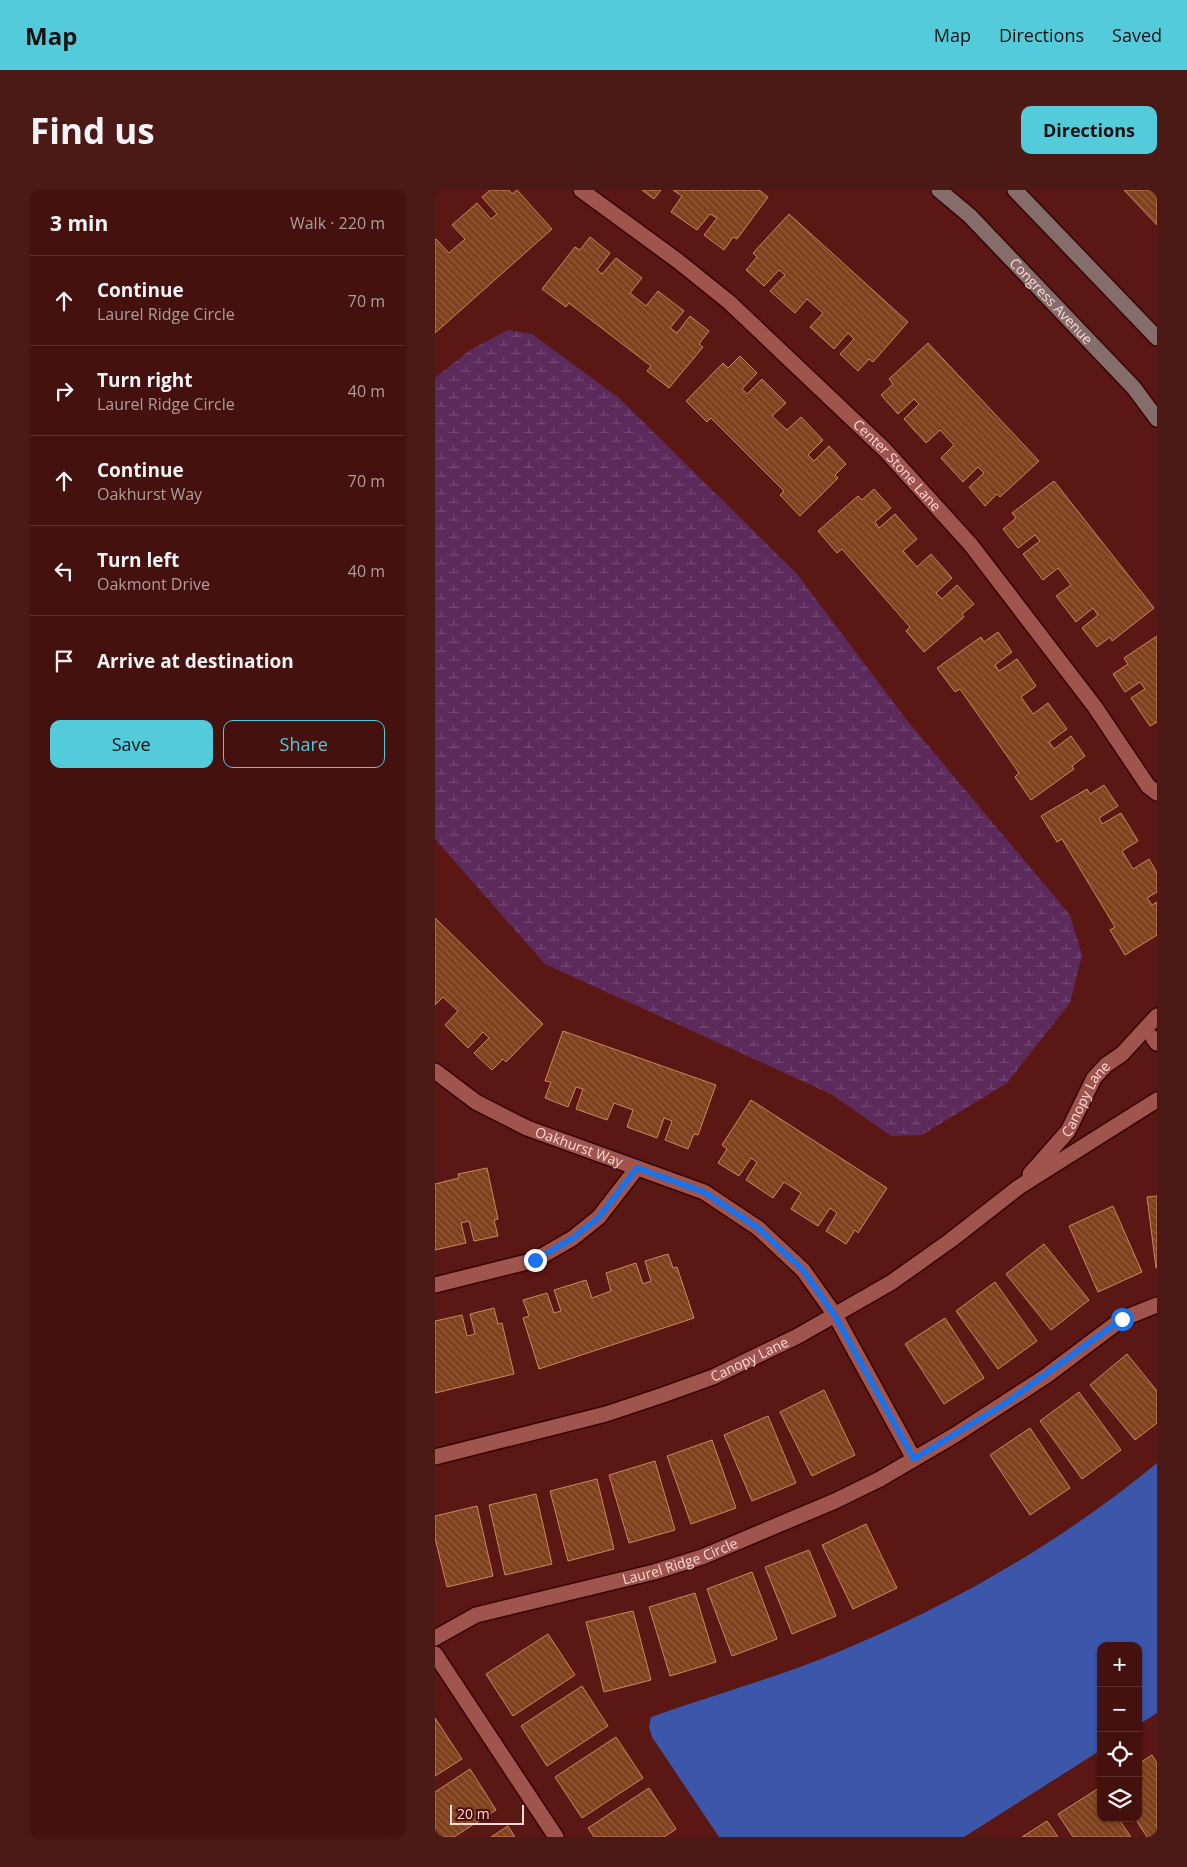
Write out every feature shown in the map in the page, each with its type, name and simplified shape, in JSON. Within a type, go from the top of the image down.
[{"type":"street","name":"Center Stone Lane","points":[[581,190],[678,261],[729,302],[885,450],[971,545],[1095,707],[1148,786],[1157,793]]},
{"type":"street","name":"Congress Avenue","points":[[939,190],[971,216],[1134,388],[1157,418]]},
{"type":"street","points":[[1015,190],[1157,338]]},
{"type":"street","name":"Canopy Lane","points":[[1019,1187],[1067,1131],[1095,1078],[1106,1065],[1122,1054],[1157,1016]]},
{"type":"street","name":"Oakhurst Way","points":[[435,1071],[476,1102],[527,1128],[704,1192],[758,1228],[803,1270],[835,1316]]},
{"type":"street","name":"Canopy Lane","points":[[438,1455],[606,1414],[663,1396],[753,1358],[874,1294],[920,1263],[1019,1187],[1157,1100]]},
{"type":"street","points":[[435,1285],[535,1260],[573,1238],[599,1217],[637,1168]]},
{"type":"street","name":"Laurel Ridge Circle","points":[[435,1638],[476,1614],[654,1572],[702,1557],[835,1501],[914,1459],[1006,1403],[1122,1319],[1157,1305]]},
{"type":"street","points":[[835,1316],[914,1459]]},
{"type":"street","points":[[435,1654],[556,1837]]},
{"type":"green space","points":[[508,330],[532,334],[619,398],[797,574],[905,718],[1070,915],[1082,955],[1070,1003],[1007,1083],[922,1135],[891,1136],[831,1094],[545,964],[435,839],[435,378],[470,350]]},
{"type":"water","points":[[1157,1463],[1157,1713],[1142,1722],[1142,1642],[1097,1642],[1097,1753],[964,1837],[719,1837],[652,1737],[649,1727],[651,1717],[809,1664],[918,1616],[960,1595],[1042,1547],[1120,1493]]},
{"type":"building","points":[[490,190],[509,190],[512,194],[517,190],[552,229],[435,333],[435,240],[449,253],[465,239],[452,225],[477,203],[491,219],[497,214],[482,197]]},
{"type":"building","points":[[642,190],[661,190],[654,199]]},
{"type":"building","points":[[673,190],[759,190],[768,197],[737,239],[733,237],[724,250],[704,235],[717,218],[710,214],[697,230],[671,212],[682,196]]},
{"type":"building","points":[[1124,190],[1157,190],[1157,225]]},
{"type":"building","points":[[789,214],[908,322],[873,362],[869,359],[858,371],[840,354],[854,339],[848,333],[834,349],[810,327],[823,313],[807,299],[795,313],[770,291],[785,275],[779,270],[764,286],[746,270],[757,257],[753,253]]},
{"type":"building","points":[[590,237],[610,253],[597,270],[602,274],[616,258],[642,278],[630,293],[646,306],[658,291],[684,311],[670,328],[677,333],[690,316],[709,331],[699,344],[703,347],[669,388],[647,371],[651,366],[569,303],[566,307],[542,289],[575,247],[580,250]]},
{"type":"building","points":[[928,343],[1039,461],[1000,497],[997,494],[985,506],[969,487],[984,473],[978,467],[963,482],[941,458],[954,445],[940,430],[926,443],[904,419],[919,404],[914,399],[898,414],[881,395],[893,384],[889,379]]},
{"type":"building","points":[[740,356],[757,373],[742,389],[747,394],[762,379],[786,403],[772,416],[787,430],[801,417],[823,440],[808,455],[814,461],[829,446],[846,464],[835,475],[838,478],[800,516],[780,495],[784,491],[711,418],[707,422],[686,401],[723,363],[728,368]]},
{"type":"building","points":[[1054,481],[1154,608],[1112,641],[1110,637],[1097,647],[1082,628],[1098,615],[1093,608],[1076,622],[1056,596],[1071,585],[1058,568],[1043,580],[1023,554],[1040,541],[1035,535],[1018,548],[1003,529],[1016,518],[1012,513]]},
{"type":"building","points":[[874,489],[891,508],[875,522],[879,528],[895,514],[917,539],[903,551],[917,567],[931,554],[952,578],[936,593],[942,599],[957,585],[974,604],[962,614],[964,617],[924,652],[906,631],[910,627],[842,549],[837,553],[818,531],[858,496],[862,500]]},
{"type":"building","points":[[998,632],[1012,652],[995,665],[999,671],[1017,659],[1036,686],[1021,697],[1033,714],[1048,703],[1067,729],[1049,742],[1054,749],[1071,736],[1085,756],[1072,766],[1074,769],[1031,800],[1015,777],[1019,773],[960,689],[955,692],[937,668],[981,637],[984,642]]},
{"type":"building","points":[[1157,636],[1157,722],[1150,726],[1131,698],[1145,689],[1140,682],[1125,692],[1113,674],[1128,664],[1124,658]]},
{"type":"building","points":[[1104,785],[1118,806],[1099,818],[1102,824],[1121,813],[1138,841],[1122,851],[1133,869],[1149,859],[1157,873],[1157,892],[1147,898],[1152,905],[1157,902],[1157,935],[1125,955],[1110,930],[1115,927],[1062,839],[1057,842],[1041,816],[1087,789],[1090,794]]},
{"type":"building","points":[[435,918],[543,1024],[506,1062],[503,1059],[492,1070],[474,1053],[489,1038],[483,1032],[468,1048],[445,1025],[458,1011],[443,997],[435,1005]]},
{"type":"building","points":[[563,1031],[716,1085],[698,1135],[694,1134],[688,1149],[665,1140],[672,1121],[664,1118],[657,1138],[627,1127],[633,1110],[614,1103],[607,1120],[576,1109],[583,1089],[576,1087],[568,1107],[545,1098],[551,1082],[545,1081]]},
{"type":"building","points":[[751,1100],[887,1188],[858,1233],[855,1230],[846,1244],[826,1231],[837,1213],[830,1208],[818,1226],[791,1209],[801,1193],[784,1182],[773,1198],[746,1180],[757,1162],[751,1158],[739,1176],[718,1163],[727,1149],[722,1145]]},
{"type":"building","points":[[487,1168],[498,1219],[494,1220],[498,1236],[474,1241],[469,1221],[461,1223],[466,1243],[435,1250],[435,1184],[459,1178],[458,1174]]},
{"type":"building","points":[[1157,1196],[1157,1268],[1156,1268],[1147,1197]]},
{"type":"building","points":[[1113,1206],[1142,1272],[1098,1292],[1069,1226]]},
{"type":"building","points":[[1044,1244],[1089,1300],[1051,1330],[1006,1274]]},
{"type":"building","points":[[668,1254],[673,1268],[677,1267],[694,1318],[539,1369],[523,1318],[529,1316],[523,1300],[547,1293],[554,1313],[561,1311],[554,1290],[586,1280],[592,1298],[611,1291],[606,1273],[636,1263],[643,1284],[651,1281],[645,1261]]},
{"type":"building","points":[[995,1282],[1037,1341],[998,1369],[956,1311]]},
{"type":"building","points":[[494,1308],[498,1324],[502,1323],[514,1374],[435,1393],[435,1321],[462,1315],[467,1336],[475,1334],[470,1314]]},
{"type":"building","points":[[945,1318],[984,1378],[944,1404],[905,1344]]},
{"type":"building","points":[[1127,1354],[1157,1391],[1157,1423],[1135,1440],[1090,1385]]},
{"type":"building","points":[[824,1390],[855,1455],[812,1476],[780,1412]]},
{"type":"building","points":[[1079,1392],[1121,1450],[1082,1479],[1040,1421]]},
{"type":"building","points":[[768,1416],[796,1483],[752,1501],[724,1435]]},
{"type":"building","points":[[1030,1428],[1070,1488],[1030,1515],[990,1455]]},
{"type":"building","points":[[712,1440],[736,1508],[691,1524],[667,1456]]},
{"type":"building","points":[[655,1461],[675,1530],[629,1543],[609,1475]]},
{"type":"building","points":[[597,1479],[614,1549],[568,1561],[550,1491]]},
{"type":"building","points":[[536,1494],[552,1564],[505,1575],[489,1505]]},
{"type":"building","points":[[477,1506],[493,1576],[447,1587],[435,1538],[435,1516]]},
{"type":"building","points":[[866,1524],[897,1588],[853,1609],[822,1545]]},
{"type":"building","points":[[809,1550],[836,1616],[792,1634],[765,1567]]},
{"type":"building","points":[[752,1572],[777,1639],[732,1656],[707,1589]]},
{"type":"building","points":[[695,1593],[716,1662],[670,1676],[649,1607]]},
{"type":"building","points":[[633,1611],[651,1680],[604,1692],[586,1622]]},
{"type":"building","points":[[548,1634],[575,1675],[513,1716],[486,1674]]},
{"type":"building","points":[[582,1686],[608,1726],[547,1766],[521,1726]]},
{"type":"building","points":[[435,1718],[462,1759],[435,1776]]},
{"type":"building","points":[[616,1737],[643,1778],[582,1818],[555,1777]]},
{"type":"building","points":[[1152,1755],[1157,1763],[1157,1837],[1147,1837],[1138,1822],[1142,1822],[1142,1761]]},
{"type":"building","points":[[470,1769],[496,1810],[454,1837],[435,1837],[435,1792]]},
{"type":"building","points":[[649,1788],[676,1829],[664,1837],[594,1837],[588,1828]]},
{"type":"building","points":[[1097,1789],[1097,1822],[1121,1822],[1131,1837],[1073,1837],[1058,1814]]},
{"type":"building","points":[[1047,1821],[1058,1837],[1022,1837]]},
{"type":"building","points":[[508,1826],[515,1837],[491,1837]]},
{"type":"route","points":[[535,1260],[573,1238],[599,1217],[637,1168],[704,1192],[758,1228],[803,1270],[835,1316],[914,1459],[1006,1403],[1083,1348],[1107,1328],[1122,1319]]}]
